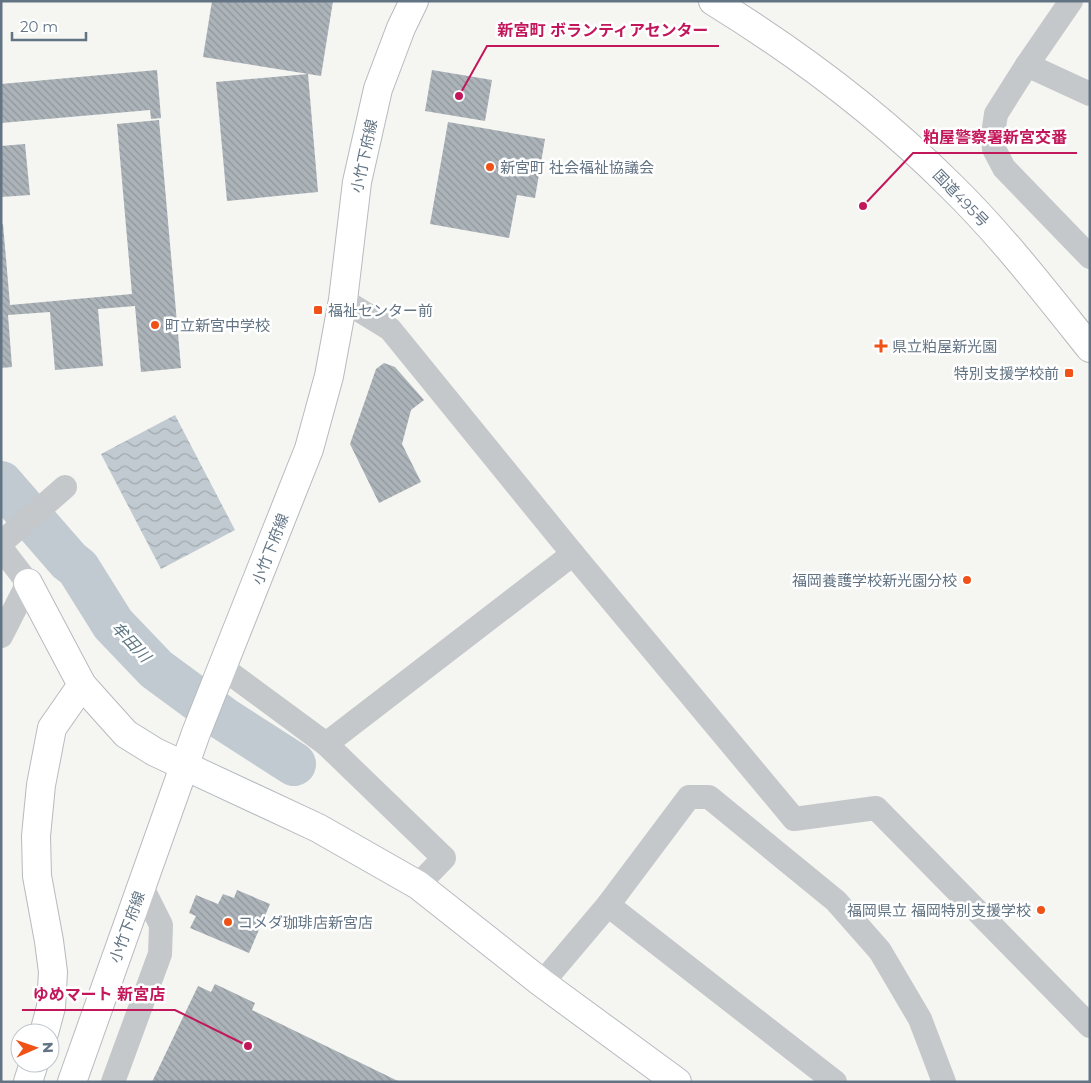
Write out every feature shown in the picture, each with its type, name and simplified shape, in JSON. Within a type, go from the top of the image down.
[{"type":"main road","name":"小竹下府線","points":[[76,1070],[196,733],[310,449],[328,376],[343,300],[357,182],[378,89],[401,28],[414,1]]},
{"type":"main road","name":"国道495号","points":[[713,1],[854,99],[912,148],[953,188],[1011,250],[1090,348]]},
{"type":"main road","points":[[28,582],[82,685],[126,734],[155,752],[318,828],[418,885],[662,1077]]},
{"type":"main road","points":[[47,1023],[51,1007],[53,972],[50,941],[37,876],[36,836],[41,785],[52,728],[82,685]]},
{"type":"street","points":[[1071,1],[996,114],[993,134],[994,149],[1004,168],[1090,257]]},
{"type":"street","points":[[1027,65],[1090,94]]},
{"type":"street","points":[[343,300],[390,329],[573,554],[794,819],[876,808],[1090,1026]]},
{"type":"street","points":[[1,543],[65,486]]},
{"type":"street","points":[[1,548],[28,582],[1,636]]},
{"type":"street","points":[[326,744],[573,554]]},
{"type":"street","points":[[220,675],[326,744],[444,858],[418,885]]},
{"type":"street","points":[[542,982],[608,905],[689,797],[709,796],[836,901],[880,951],[920,1019],[944,1082]]},
{"type":"street","points":[[114,1082],[160,954],[161,925],[142,887]]},
{"type":"street","points":[[608,905],[835,1082]]},
{"type":"water","points":[[175,415],[235,530],[161,569],[101,454]]},
{"type":"building","points":[[212,1],[333,1],[321,76],[203,57]]},
{"type":"building","points":[[157,70],[161,118],[151,119],[150,110],[1,123],[1,84]]},
{"type":"building","points":[[432,70],[492,80],[485,121],[425,111]]},
{"type":"building","points":[[308,74],[318,192],[227,201],[216,82]]},
{"type":"building","points":[[159,120],[181,368],[141,372],[135,306],[98,309],[103,366],[55,370],[50,312],[8,315],[12,367],[1,368],[1,224],[3,224],[10,305],[132,294],[117,124]]},
{"type":"building","name":"新宮町 社会福祉協議会","points":[[448,122],[545,139],[535,198],[517,195],[509,238],[430,224]]},
{"type":"building","points":[[25,144],[30,195],[1,197],[1,146]]},
{"type":"building","points":[[384,363],[395,367],[424,400],[411,410],[402,444],[421,482],[379,503],[350,444],[376,369]]},
{"type":"building","name":"コメダ珈琲店新宮店","points":[[237,890],[270,904],[249,953],[190,928],[196,916],[189,913],[196,895],[218,904],[223,894],[234,898]]},
{"type":"building","points":[[215,984],[255,1003],[252,1010],[400,1082],[152,1082],[198,986],[211,992]]},
{"type":"waterway","name":"牟田川","points":[[1,483],[69,561],[78,568],[113,624],[156,669],[224,719],[294,764]]},
{"type":"place","name":"新宮町 ボランティアセンター","points":[[459,96]]},
{"type":"place","name":"新宮町 社会福祉協議会","points":[[490,167]]},
{"type":"place","name":"粕屋警察署新宮交番","points":[[863,206]]},
{"type":"place","name":"福祉センター前","points":[[318,310]]},
{"type":"place","name":"町立新宮中学校","points":[[155,325]]},
{"type":"place","name":"県立粕屋新光園","points":[[881,346]]},
{"type":"place","name":"特別支援学校前","points":[[1069,373]]},
{"type":"place","name":"福岡養護学校新光園分校","points":[[967,580]]},
{"type":"place","name":"福岡県立 福岡特別支援学校","points":[[1041,910]]},
{"type":"place","name":"コメダ珈琲店新宮店","points":[[228,922]]},
{"type":"place","name":"ゆめマート 新宮店","points":[[248,1046]]}]
